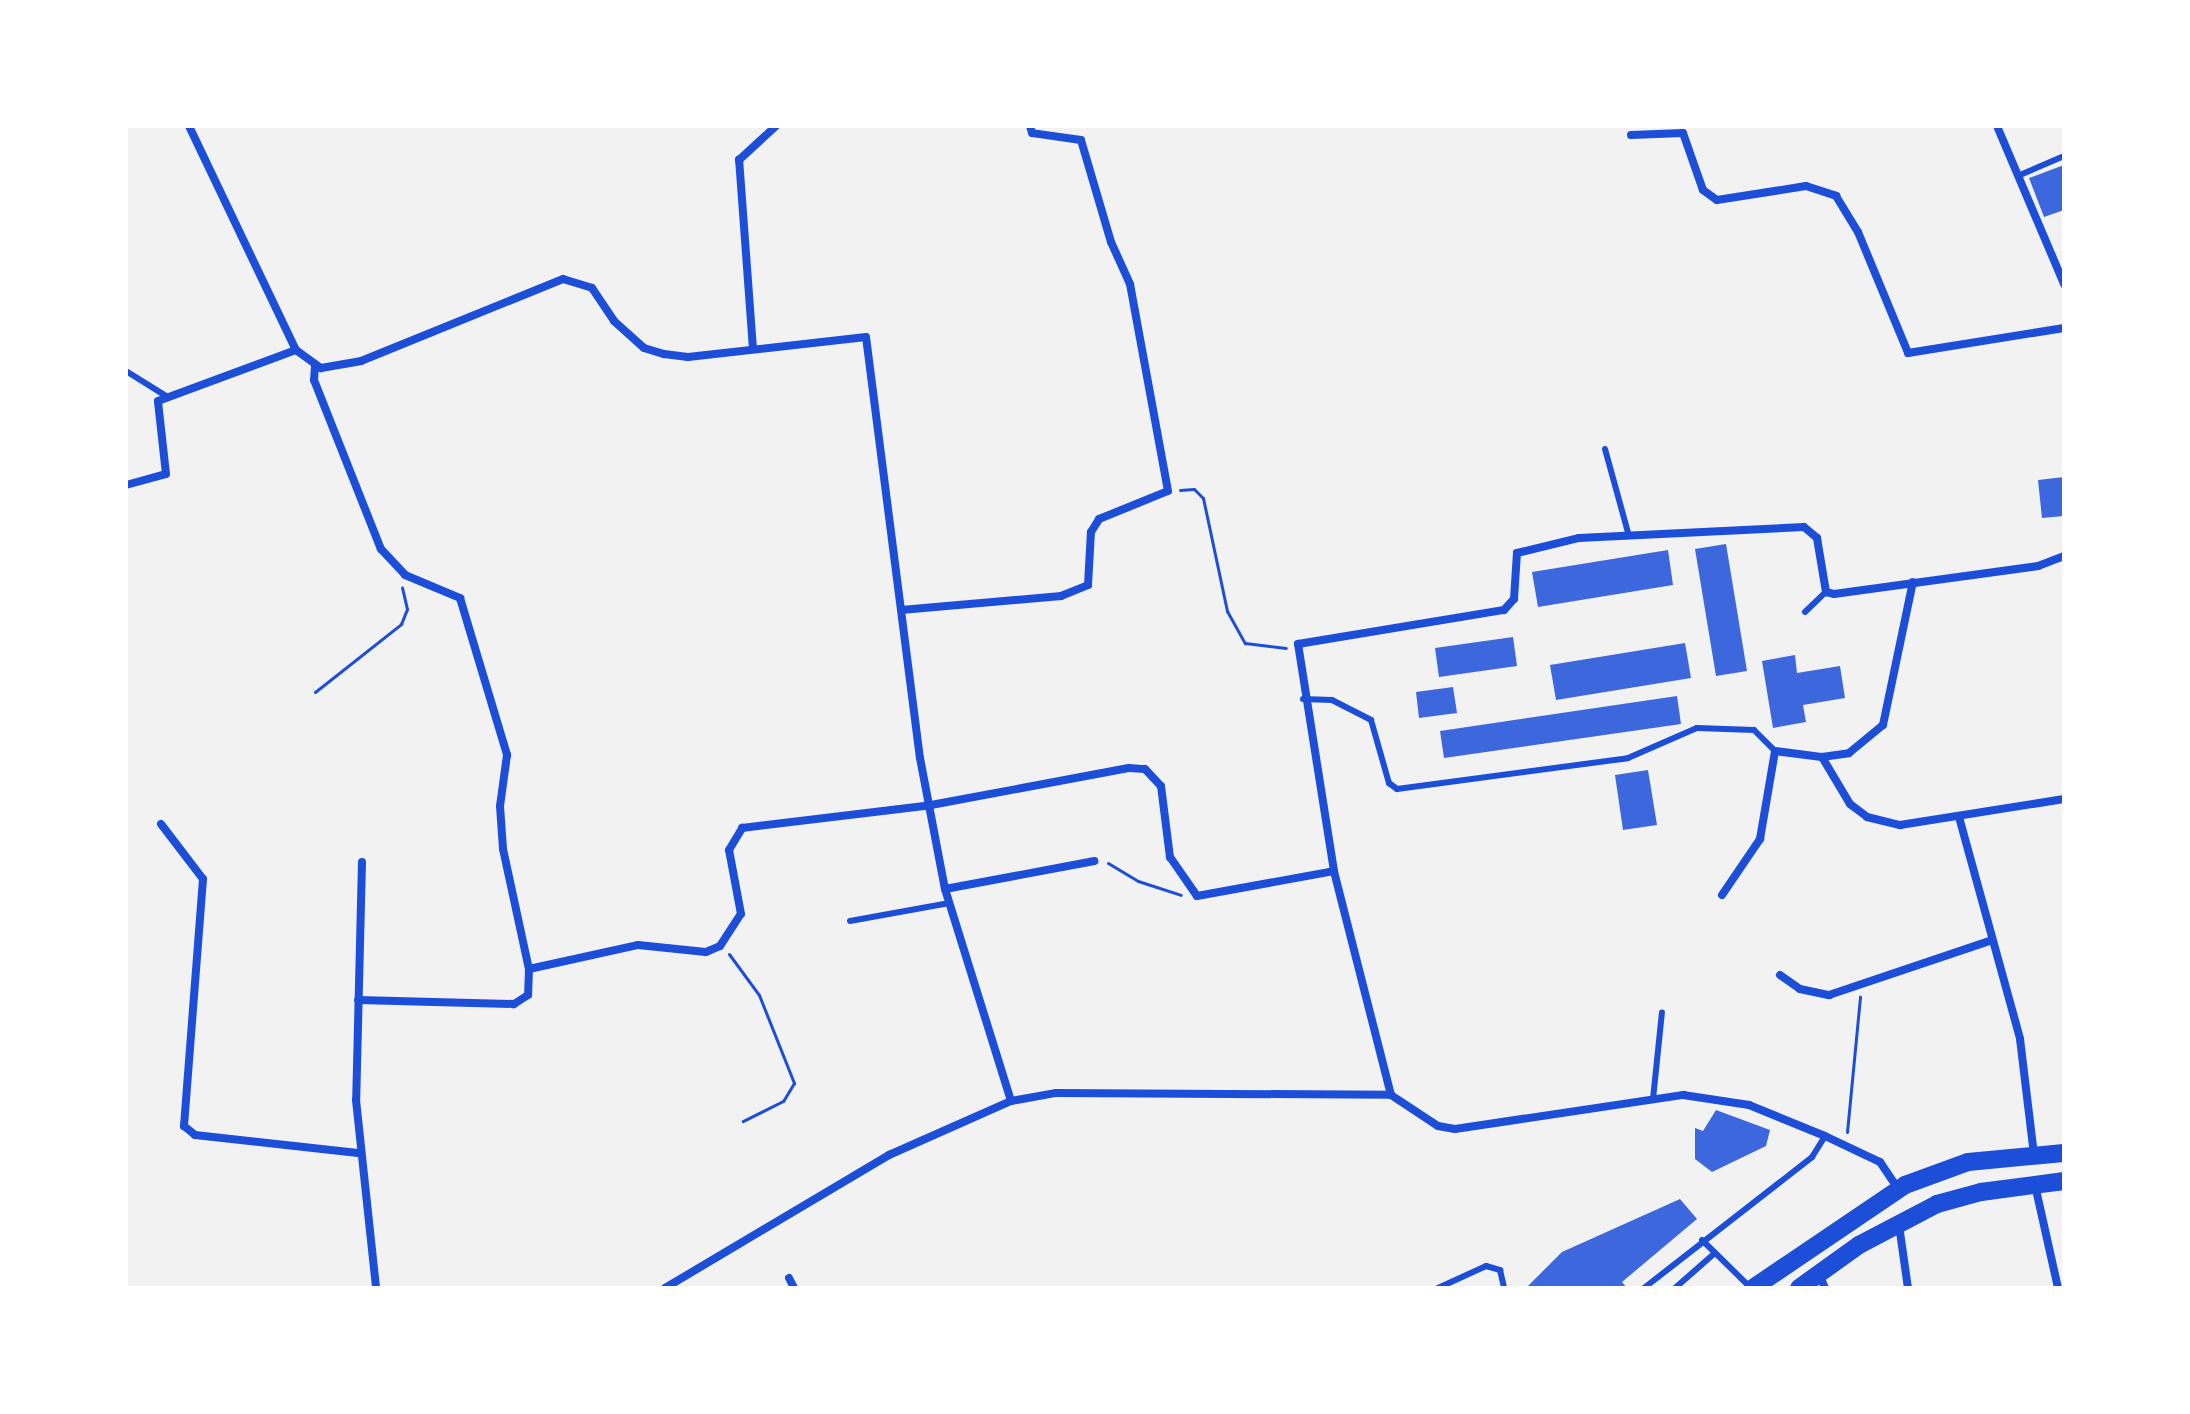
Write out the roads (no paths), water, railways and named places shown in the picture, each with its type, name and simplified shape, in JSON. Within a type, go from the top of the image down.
[{"type":"main road","points":[[1752,1288],[1898,1189],[1968,1162],[2064,1153]]},
{"type":"main road","points":[[1799,1288],[1822,1281],[1899,1221],[1959,1196],[2064,1181]]},
{"type":"street","points":[[189,126],[296,350],[315,366],[361,361],[563,279],[592,288],[614,321],[644,348],[688,357],[866,337],[920,758],[945,889],[1011,1101]]},
{"type":"street","points":[[753,349],[739,160],[776,126]]},
{"type":"street","points":[[901,610],[1061,596],[1088,585],[1091,532],[1099,519],[1168,491],[1130,284],[1111,242],[1081,140],[1032,133],[1030,126]]},
{"type":"street","points":[[1997,126],[2064,284]]},
{"type":"street","points":[[1631,135],[1683,133],[1703,190],[1717,200],[1806,186],[1836,196],[1858,232],[1908,353],[2064,328]]},
{"type":"street","points":[[126,485],[166,474],[156,411],[166,396],[296,350]]},
{"type":"street","points":[[315,366],[314,380],[381,549],[395,568],[460,598],[507,755],[500,806],[503,849],[529,969],[528,995],[514,1004],[358,1000]]},
{"type":"street","points":[[1391,1095],[1334,871],[1295,649],[1302,641],[1504,610],[1514,599],[1517,553],[1579,538],[1804,527],[1817,538],[1826,592],[2038,566],[2064,556]]},
{"type":"street","points":[[1722,895],[1760,839],[1775,751],[1822,757],[1849,753],[1883,725],[1913,582]]},
{"type":"street","points":[[1822,757],[1850,804],[1867,817],[1900,825],[2064,799]]},
{"type":"street","points":[[529,969],[638,945],[706,952],[720,946],[741,914],[729,850],[742,828],[931,805],[1084,774],[1145,769],[1161,786],[1170,857],[1197,896],[1334,871]]},
{"type":"street","points":[[1959,817],[2020,1039],[2034,1155]]},
{"type":"street","points":[[161,824],[203,879],[184,1126],[195,1135],[358,1153]]},
{"type":"street","points":[[945,889],[1094,861]]},
{"type":"street","points":[[362,862],[358,1153],[376,1288]]},
{"type":"street","points":[[1780,975],[1813,994],[1858,985],[1992,940]]},
{"type":"street","points":[[665,1288],[889,1155],[1011,1101],[1127,1089],[1391,1095],[1438,1126],[1455,1129],[1683,1095],[1737,1102],[1825,1136],[1880,1162],[1898,1189]]},
{"type":"street","points":[[2035,1185],[2058,1288]]},
{"type":"street","points":[[1899,1221],[1908,1288]]},
{"type":"street","points":[[789,1278],[794,1288]]},
{"type":"lane","points":[[2020,175],[2064,156]]},
{"type":"lane","points":[[126,371],[166,396]]},
{"type":"lane","points":[[1605,449],[1629,536]]},
{"type":"lane","points":[[1805,612],[1826,592]]},
{"type":"lane","points":[[1303,699],[1332,700],[1371,720],[1389,783],[1397,789],[1628,758],[1697,728],[1754,730],[1775,751]]},
{"type":"lane","points":[[850,921],[949,903]]},
{"type":"lane","points":[[1653,1099],[1662,1012]]},
{"type":"lane","points":[[1644,1288],[1812,1157],[1825,1136]]},
{"type":"lane","points":[[1702,1240],[1752,1288]]},
{"type":"lane","points":[[1675,1288],[1715,1253]]},
{"type":"lane","points":[[1438,1288],[1486,1266],[1500,1270],[1504,1288]]}]
